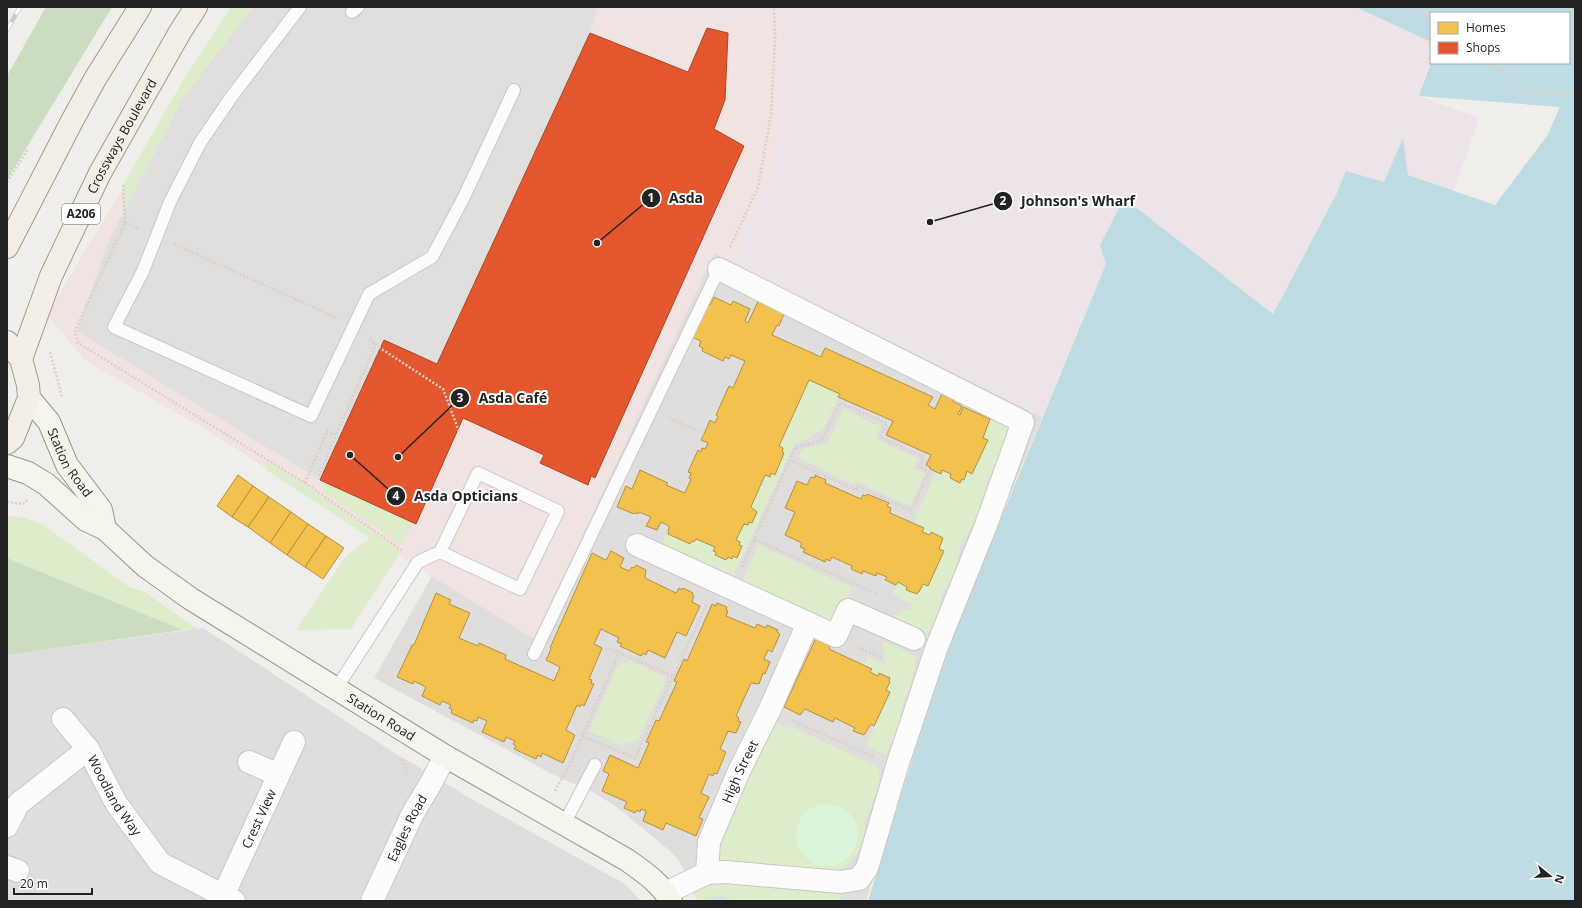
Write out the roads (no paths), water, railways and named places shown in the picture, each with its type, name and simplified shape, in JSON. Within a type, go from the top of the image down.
[{"type":"main road","points":[[7,247],[76,114],[99,73],[140,7]]},
{"type":"main road","name":"Crossways Boulevard","points":[[21,359],[51,276],[100,173],[180,32],[196,7]]},
{"type":"main road","points":[[7,342],[21,359],[30,398],[12,438],[7,443]]},
{"type":"main road","name":"Station Road","points":[[30,398],[49,422],[66,465],[101,510],[105,529]]},
{"type":"main road","name":"Station Road","points":[[7,466],[39,478],[86,520],[105,529],[131,554],[167,582],[227,621],[445,756],[627,860],[652,878],[668,897]]},
{"type":"street","points":[[668,897],[707,873],[725,872],[841,882],[859,879],[867,868],[897,766],[936,649],[986,525],[1023,422],[719,269]]},
{"type":"street","points":[[637,546],[836,636],[848,610],[914,639]]},
{"type":"street","name":"High Street","points":[[707,873],[709,842],[739,771],[769,710],[808,623]]},
{"type":"street","points":[[63,719],[88,749]]},
{"type":"street","name":"Crest View","points":[[229,898],[294,742]]},
{"type":"street","name":"Woodland Way","points":[[7,826],[18,804],[88,749],[116,804],[160,863],[229,898]]},
{"type":"street","name":"Eagles Road","points":[[372,901],[413,812],[431,783],[445,756]]},
{"type":"street","points":[[249,762],[279,775]]},
{"type":"lane","points":[[300,7],[232,96],[200,143],[170,202],[143,271],[114,327],[311,416],[369,294],[432,257],[463,199],[514,90]]},
{"type":"lane","points":[[534,654],[719,269]]},
{"type":"lane","points":[[336,688],[418,562],[440,552],[478,472],[558,511],[520,589],[440,552]]},
{"type":"lane","points":[[564,824],[595,765]]},
{"type":"water","points":[[1356,7],[1575,7],[1575,901],[868,901],[945,654],[1106,264],[1100,245],[1124,198],[1273,314],[1336,195],[1346,171],[1384,182],[1403,138],[1408,175],[1495,205],[1547,136],[1560,107],[1419,96],[1430,64],[1570,64],[1570,12],[1430,12],[1430,42]]},
{"type":"railway","points":[[7,30],[20,7]]},
{"type":"place","name":"Johnson's Wharf","points":[[930,222]]},
{"type":"place","name":"Asda","points":[[597,243]]},
{"type":"place","name":"Asda Opticians","points":[[350,455]]},
{"type":"place","name":"Asda Café","points":[[398,457]]}]
